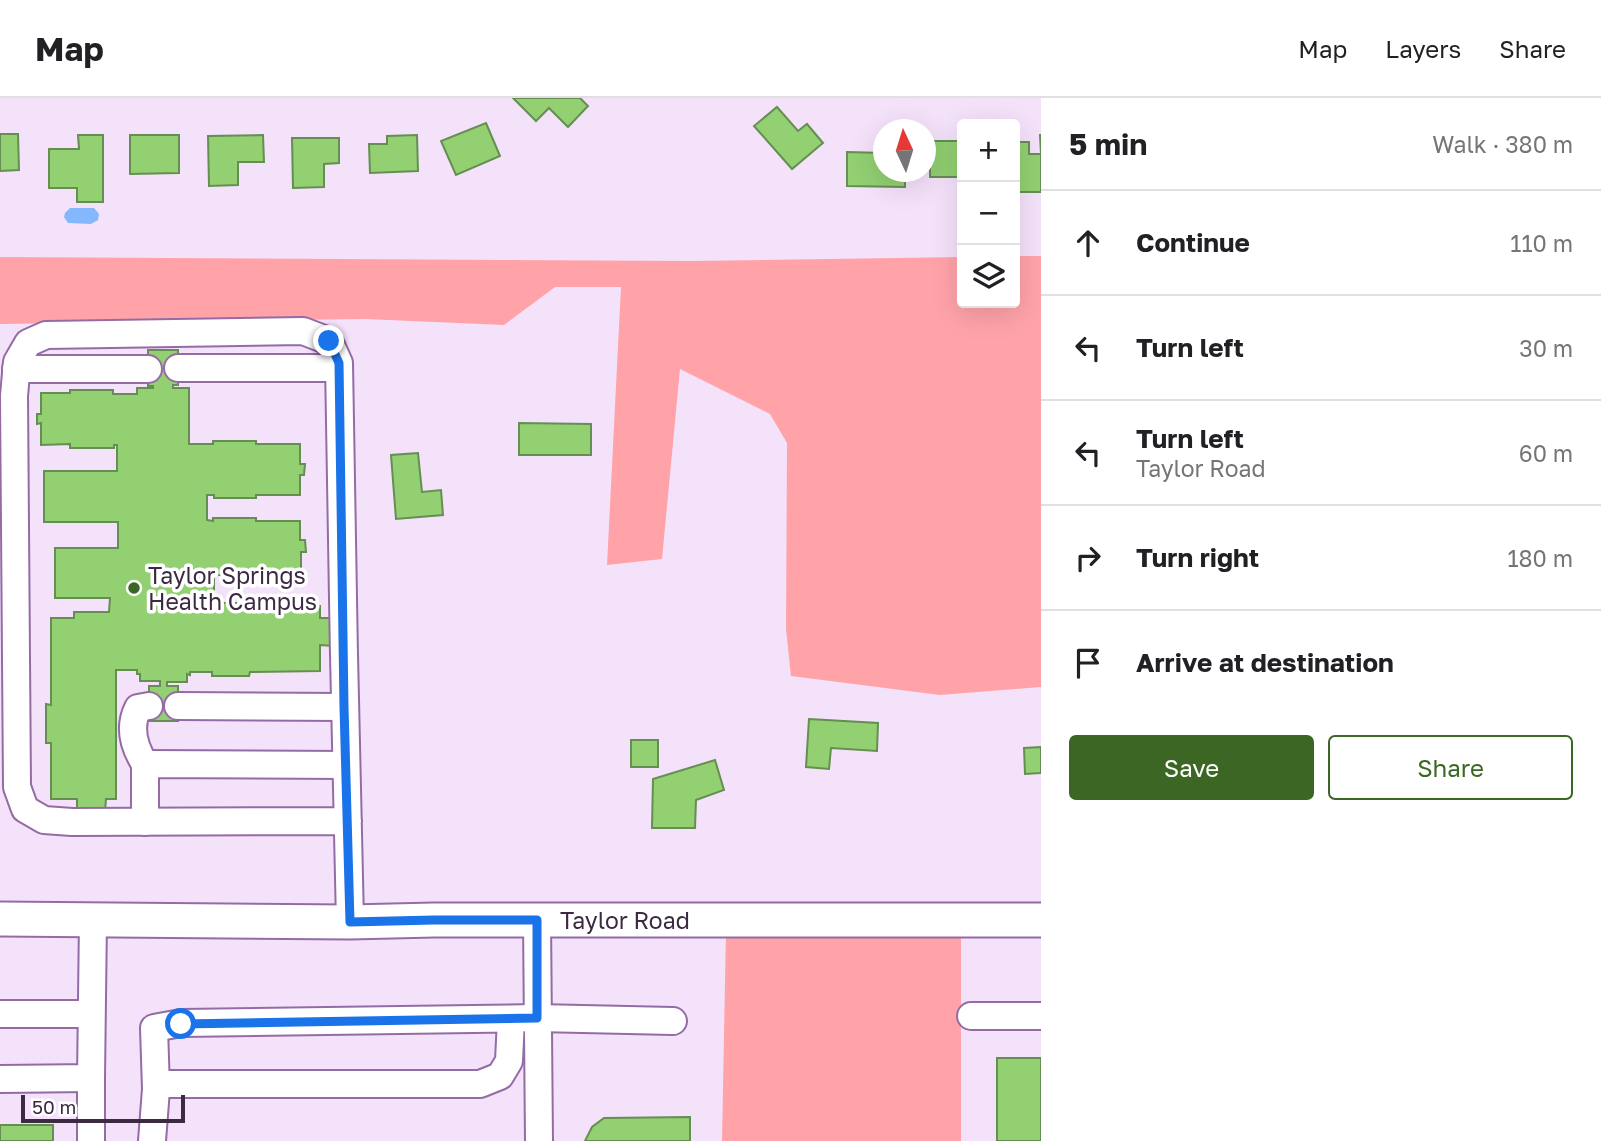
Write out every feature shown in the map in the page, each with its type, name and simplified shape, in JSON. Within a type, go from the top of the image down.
[{"type":"main road","name":"Taylor Road","points":[[0,919],[350,922],[1041,920]]},
{"type":"lane","points":[[348,821],[72,822],[44,820],[25,809],[17,787],[14,396],[17,362],[28,343],[46,335],[303,331],[329,341],[339,363],[350,922]]},
{"type":"lane","points":[[178,368],[339,368]]},
{"type":"lane","points":[[16,369],[148,369]]},
{"type":"lane","points":[[145,822],[145,764],[133,742],[138,708],[149,706]]},
{"type":"lane","points":[[178,706],[344,707]]},
{"type":"lane","points":[[145,764],[346,765]]},
{"type":"lane","points":[[91,1141],[93,919]]},
{"type":"lane","points":[[537,920],[539,1141]]},
{"type":"lane","points":[[0,1014],[91,1014]]},
{"type":"lane","points":[[971,1016],[1041,1016]]},
{"type":"lane","points":[[152,1141],[156,1084],[154,1028],[181,1024],[537,1018],[673,1021]]},
{"type":"lane","points":[[156,1084],[480,1084],[500,1076],[509,1061],[511,1019]]},
{"type":"lane","points":[[0,1079],[91,1078]]},
{"type":"shaded area","points":[[1020,256],[1041,256],[1041,687],[940,695],[791,676],[786,629],[787,443],[770,414],[680,369],[662,559],[607,565],[621,287],[555,287],[504,325],[365,319],[0,324],[0,257],[691,261],[957,257],[957,308],[1020,308]]},
{"type":"shaded area","points":[[726,931],[961,935],[961,1141],[722,1141]]},
{"type":"water","points":[[70,208],[94,208],[99,214],[98,220],[91,224],[68,223],[64,217]]},
{"type":"building","points":[[513,98],[580,98],[588,106],[568,127],[549,108],[536,121]]},
{"type":"building","points":[[777,107],[798,131],[807,124],[823,143],[792,169],[754,126]]},
{"type":"building","points":[[486,123],[500,156],[456,175],[441,141]]},
{"type":"building","points":[[0,134],[18,134],[19,170],[0,171]]},
{"type":"building","points":[[78,135],[103,135],[103,202],[77,202],[77,188],[49,188],[49,149],[79,149]]},
{"type":"building","points":[[130,135],[179,135],[179,173],[130,174]]},
{"type":"building","points":[[263,135],[264,162],[238,162],[238,185],[209,186],[208,136]]},
{"type":"building","points":[[417,135],[418,171],[370,173],[369,144],[387,144],[387,136]]},
{"type":"building","points":[[292,138],[339,138],[339,163],[324,164],[324,187],[293,188]]},
{"type":"building","points":[[936,141],[957,141],[957,177],[936,177]]},
{"type":"building","points":[[1020,142],[1029,142],[1029,154],[1041,154],[1041,192],[1020,192]]},
{"type":"building","points":[[847,152],[873,153],[873,182],[905,182],[905,187],[847,186]]},
{"type":"building","name":"Taylor Springs Health Campus","points":[[148,350],[178,350],[178,385],[173,385],[173,388],[189,388],[189,444],[256,441],[256,444],[300,444],[300,464],[305,464],[304,475],[300,475],[300,495],[214,498],[214,495],[207,495],[207,520],[256,518],[256,521],[300,521],[300,540],[305,540],[306,552],[301,552],[301,572],[213,575],[213,571],[207,571],[207,579],[214,579],[214,597],[206,597],[206,606],[213,607],[213,603],[249,603],[249,606],[320,606],[320,618],[333,618],[333,646],[320,645],[320,671],[250,672],[249,676],[212,676],[212,672],[190,672],[190,675],[187,674],[187,682],[167,682],[167,686],[178,686],[178,721],[149,721],[149,686],[160,686],[160,681],[140,681],[137,670],[116,670],[116,799],[106,799],[105,812],[77,812],[77,799],[51,799],[51,743],[46,743],[46,704],[51,705],[51,618],[74,618],[74,612],[109,612],[110,598],[55,598],[55,548],[118,548],[118,522],[44,522],[44,471],[117,471],[117,445],[114,445],[114,448],[70,448],[70,444],[41,445],[41,423],[37,424],[37,414],[41,414],[41,393],[113,390],[113,394],[137,394],[137,388],[153,388],[148,386]]},
{"type":"building","points":[[519,423],[591,424],[591,455],[519,455]]},
{"type":"building","points":[[418,453],[422,492],[441,490],[443,515],[396,519],[391,455]]},
{"type":"building","points":[[809,719],[878,723],[877,751],[831,748],[829,769],[806,767]]},
{"type":"building","points":[[631,740],[658,740],[658,767],[631,767]]},
{"type":"building","points":[[1041,747],[1041,773],[1025,774],[1024,748]]},
{"type":"building","points":[[715,760],[724,790],[696,800],[695,828],[652,828],[653,779]]},
{"type":"building","points":[[997,1058],[1041,1058],[1041,1141],[997,1141]]},
{"type":"building","points":[[690,1117],[690,1141],[585,1141],[592,1127],[604,1118]]},
{"type":"building","points":[[0,1125],[53,1125],[53,1141],[0,1141]]},
{"type":"place","name":"Taylor Springs Health Campus","points":[[134,588]]},
{"type":"route","points":[[181,1024],[537,1018],[537,920],[350,922],[339,363],[329,341]]}]
